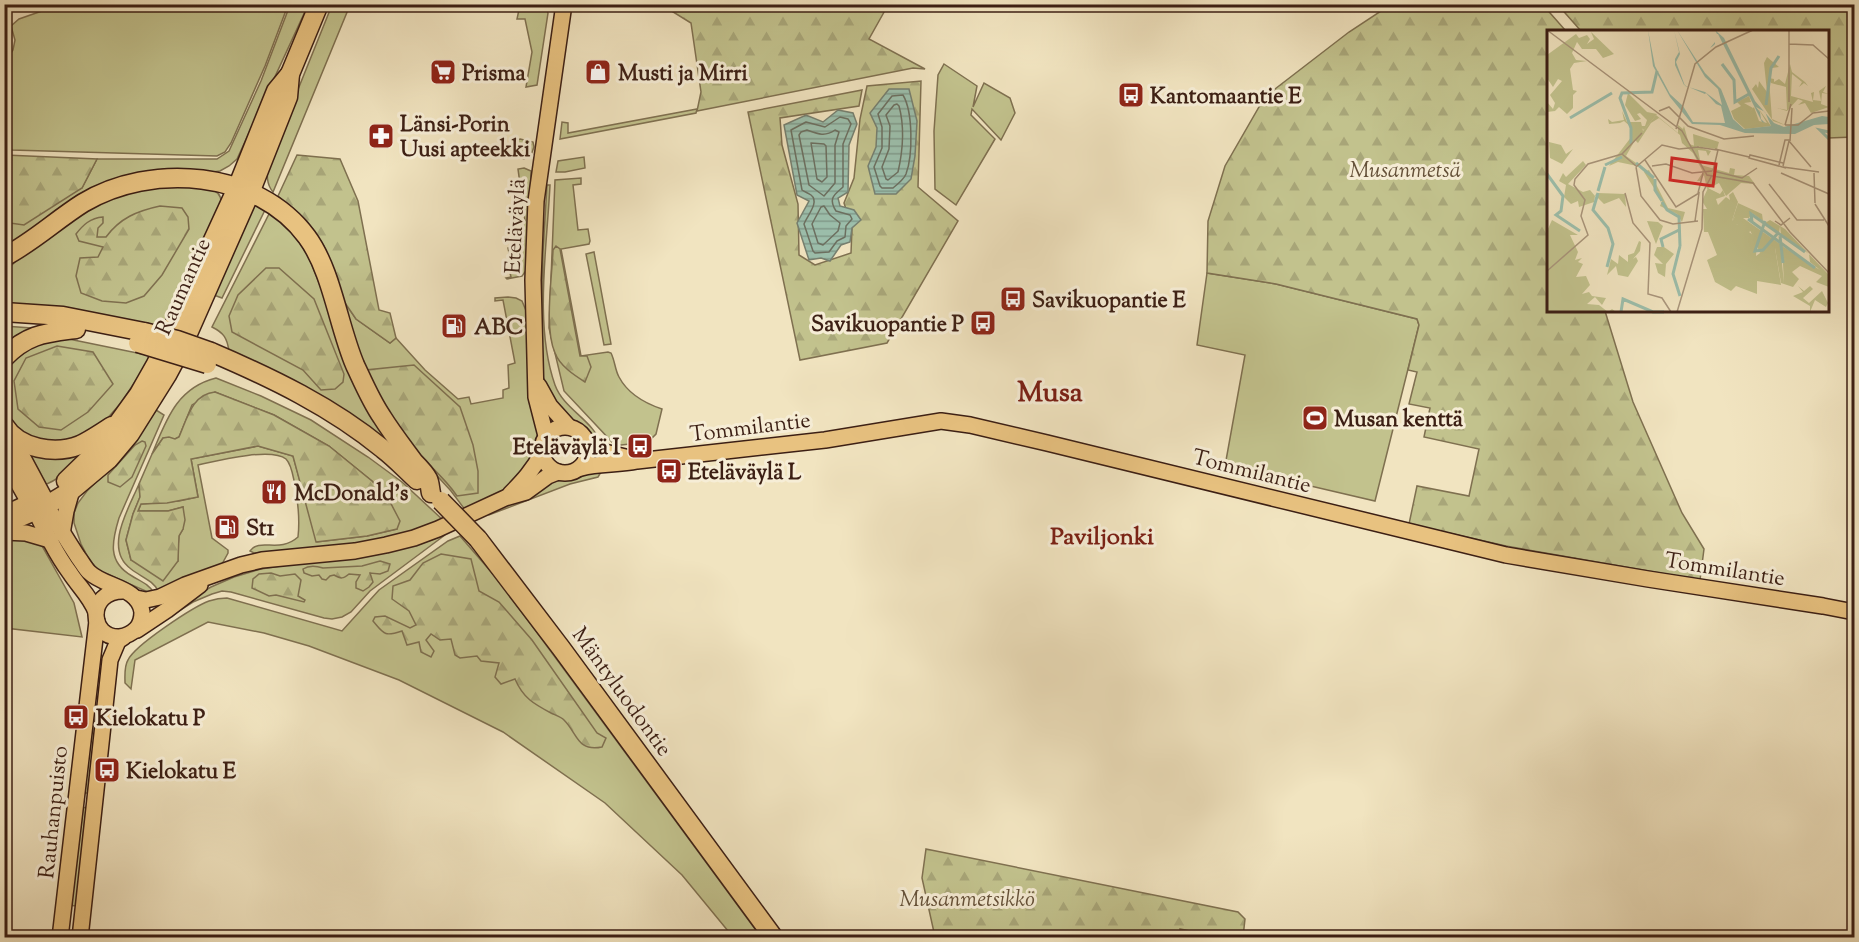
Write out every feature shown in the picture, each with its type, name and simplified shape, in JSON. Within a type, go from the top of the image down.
[{"type":"highway","name":"Raumantie","points":[[38,504],[72,490],[109,459],[129,434],[167,375],[182,347],[244,190],[276,90],[290,74],[319,4]]},
{"type":"highway","points":[[4,257],[84,203],[138,182],[163,177],[186,177],[244,190],[271,202],[307,237],[321,262],[354,362],[369,396],[395,438],[429,480],[431,493]]},
{"type":"highway","name":"Raumantie","points":[[38,504],[78,471],[100,448],[139,394],[244,190]]},
{"type":"highway","points":[[4,312],[63,316],[141,337]]},
{"type":"highway","points":[[4,321],[35,322],[141,337]]},
{"type":"highway","points":[[4,358],[28,339],[40,334],[76,329]]},
{"type":"highway","name":"Mäntyluodontie","points":[[141,337],[209,358],[318,413],[431,493],[478,539],[774,938]]},
{"type":"highway","points":[[5,427],[29,445],[47,450],[78,446],[119,422]]},
{"type":"highway","points":[[5,427],[38,504]]},
{"type":"highway","points":[[4,455],[38,504]]},
{"type":"main road","name":"Eteläväylä","points":[[546,436],[536,397],[533,280],[536,201],[564,4]]},
{"type":"main road","name":"Eteläväylä","points":[[536,379],[550,406],[569,427]]},
{"type":"main road","name":"Tommilantie","points":[[581,468],[825,440],[941,421],[951,422],[1047,442],[1506,555],[1854,612]]},
{"type":"main road","points":[[559,427],[569,427],[579,430],[585,437],[589,447],[588,458],[581,468],[567,473],[558,472],[548,466],[542,453],[542,445],[546,436],[552,431],[559,427]]},
{"type":"main road","name":"Tommilantie","points":[[589,447],[637,461]]},
{"type":"main road","points":[[505,498],[524,481],[542,453]]},
{"type":"main road","points":[[4,532],[56,537],[89,572],[101,580],[146,600],[160,597],[185,585],[241,565],[262,560],[355,550],[414,538],[438,530],[505,498],[526,492],[548,476],[558,472]]},
{"type":"main road","points":[[56,537],[72,490]]},
{"type":"main road","points":[[4,514],[38,504]]},
{"type":"main road","points":[[4,526],[38,504]]},
{"type":"main road","points":[[38,504],[56,537],[69,572],[92,600],[101,628],[107,634],[115,637],[129,634],[192,592],[207,579]]},
{"type":"main road","points":[[96,616],[100,600],[107,594],[114,591],[130,594],[141,606],[142,616],[140,624],[129,634]]},
{"type":"main road","name":"Rauhanpuisto","points":[[60,938],[96,616]]},
{"type":"main road","name":"Rauhanpuisto","points":[[80,938],[110,660],[118,641],[129,634]]},
{"type":"green space","points":[[62,4],[288,5],[265,66],[225,152],[217,156],[12,150],[4,131],[5,62],[13,50],[15,40],[11,26],[19,19]]},
{"type":"green space","points":[[783,4],[888,5],[869,39],[925,69],[913,68],[697,111],[701,92],[691,23],[664,5],[750,5],[751,9]]},
{"type":"green space","points":[[290,5],[308,5],[237,159],[229,166],[220,171],[206,173],[164,169],[127,177],[5,250],[4,227],[82,188],[97,159],[217,159],[229,151],[261,81]]},
{"type":"green space","points":[[332,5],[350,5],[273,192],[268,182],[268,164]]},
{"type":"green space","points":[[520,5],[545,5],[548,13],[537,85],[526,87],[532,52],[525,19],[517,19]]},
{"type":"green space","name":"Musanmetsä","points":[[1390,5],[1543,5],[1565,30],[1547,30],[1547,312],[1605,312],[1633,402],[1682,513],[1704,549],[1700,580],[1506,546],[1409,524],[1417,486],[1469,496],[1479,449],[1424,437],[1430,408],[1409,404],[1417,372],[1408,370],[1419,325],[1417,319],[1276,284],[1207,273],[1208,221],[1225,166],[1259,107],[1275,89],[1349,32]]},
{"type":"green space","points":[[1558,5],[1854,5],[1854,137],[1829,138],[1829,30],[1580,30]]},
{"type":"green space","points":[[944,64],[977,86],[973,107],[984,83],[1010,98],[1015,113],[1001,140],[972,109],[971,115],[995,139],[956,205],[935,189],[934,131],[938,75]]},
{"type":"green space","points":[[921,81],[918,187],[958,221],[887,343],[800,360],[748,112],[862,90],[859,106],[780,118],[782,145],[798,204],[799,255],[815,265],[851,253],[852,228],[844,203],[854,178],[860,119],[867,86]]},
{"type":"green space","points":[[697,109],[696,113],[560,139],[562,122],[568,123],[568,133]]},
{"type":"green space","points":[[520,139],[533,142],[534,147],[531,155],[524,159],[517,157],[513,142]]},
{"type":"green space","points":[[5,155],[97,159],[82,188],[24,225],[10,223],[5,227]]},
{"type":"green space","points":[[297,155],[340,159],[358,201],[379,310],[390,313],[396,338],[390,343],[356,319],[343,300],[324,246],[307,221],[278,196]]},
{"type":"green space","points":[[584,157],[585,168],[556,172],[558,161]]},
{"type":"green space","points":[[524,168],[531,171],[528,268],[522,276],[507,279],[511,277],[509,269],[512,268],[508,248],[521,243],[517,223],[525,221],[518,169]]},
{"type":"green space","points":[[581,178],[581,184],[573,185],[578,230],[588,229],[590,241],[589,244],[561,249],[581,356],[611,353],[618,374],[627,388],[643,401],[662,409],[656,434],[648,442],[621,445],[612,442],[564,391],[549,328],[555,180]]},
{"type":"green space","points":[[145,185],[192,186],[209,189],[220,196],[221,201],[221,208],[166,330],[5,305],[5,276],[16,261],[55,229],[83,212],[129,190]]},
{"type":"green space","points":[[547,185],[550,185],[543,312],[549,362],[559,394],[593,429],[602,446],[596,445],[582,428],[570,421],[544,386],[541,347]]},
{"type":"green space","points":[[254,204],[266,208],[222,298],[211,294]]},
{"type":"green space","points":[[160,206],[182,208],[188,217],[189,229],[162,275],[144,296],[126,303],[102,301],[81,293],[76,276],[80,258],[98,257],[103,247],[79,241],[76,234],[81,228],[91,220],[103,217],[97,237],[106,237],[111,230],[130,216]]},
{"type":"green space","points":[[270,212],[293,233],[308,255],[351,364],[392,447],[229,351],[224,336],[212,327]]},
{"type":"green space","points":[[556,246],[560,249],[580,356],[587,356],[591,367],[585,382],[560,362],[552,343],[550,303],[553,250]]},
{"type":"green space","points":[[594,252],[611,344],[604,345],[586,254]]},
{"type":"green space","points":[[266,268],[279,268],[314,299],[344,374],[343,382],[335,389],[321,390],[303,370],[232,332],[229,316],[238,295]]},
{"type":"green space","name":"Musan kenttä","points":[[1207,273],[1276,284],[1417,319],[1419,325],[1375,501],[1225,466],[1245,355],[1197,345]]},
{"type":"green space","points":[[508,297],[522,301],[527,313],[530,380],[539,435],[534,457],[528,469],[502,493],[466,511],[407,443],[370,382],[354,340],[343,300],[356,319],[390,343],[396,338],[425,370],[458,399],[469,397],[471,404],[503,398],[503,390],[509,388],[508,365],[515,363],[503,300],[495,301],[495,298]]},
{"type":"green space","points":[[4,326],[31,328],[5,348]]},
{"type":"green space","points":[[59,337],[152,356],[121,403],[104,422],[90,433],[54,444],[22,435],[7,417],[4,372],[14,355],[35,341]]},
{"type":"green space","points":[[57,346],[93,352],[113,384],[88,412],[61,430],[39,427],[18,409],[14,381],[26,358]]},
{"type":"green space","points":[[414,365],[460,407],[473,445],[478,471],[478,493],[457,496],[415,450],[385,408],[366,370]]},
{"type":"green space","points":[[216,378],[311,420],[402,482],[444,521],[394,537],[338,546],[254,553],[250,551],[259,545],[284,544],[298,537],[297,498],[288,462],[279,456],[268,454],[230,458],[198,465],[212,538],[228,550],[228,553],[222,564],[159,592],[154,584],[123,561],[119,551],[121,528],[139,484],[140,497],[126,540],[131,560],[178,561],[179,536],[183,529],[183,507],[168,511],[138,511],[141,504],[198,497],[191,459],[258,446],[293,456],[317,542],[367,536],[397,529],[388,498],[372,481],[329,446],[274,415],[215,392],[192,405],[179,437],[163,438],[152,454],[174,407],[191,389]]},
{"type":"green space","points":[[215,392],[274,415],[329,446],[372,481],[388,498],[400,521],[397,529],[367,536],[316,542],[293,456],[258,446],[191,459],[198,497],[167,503],[141,504],[138,511],[168,511],[183,507],[185,520],[179,536],[178,561],[163,581],[131,560],[126,540],[140,497],[139,484],[152,454],[163,438],[179,437],[191,408],[201,397]]},
{"type":"green space","points":[[156,410],[164,415],[119,518],[113,543],[118,564],[147,585],[154,593],[150,593],[98,570],[81,544],[74,523],[74,513],[87,491],[131,447]]},
{"type":"green space","points":[[142,441],[146,446],[132,477],[120,487],[108,482],[108,475],[135,445]]},
{"type":"green space","points":[[91,445],[63,474],[43,485],[22,447]]},
{"type":"green space","points":[[601,472],[598,477],[570,484],[488,514],[559,478],[568,479],[583,473]]},
{"type":"green space","points":[[445,535],[370,591],[351,612],[342,617],[324,618],[222,591],[193,602],[174,614],[190,599],[211,587],[261,569],[417,545]]},
{"type":"green space","points":[[460,536],[499,581],[761,937],[733,937],[682,875],[605,803],[503,732],[399,680],[309,646],[264,633],[208,622],[135,660],[131,689],[125,683],[128,660],[141,645],[165,627],[209,601],[227,598],[342,631],[379,590],[448,541]]},
{"type":"green space","points":[[21,538],[32,539],[42,546],[74,603],[82,637],[5,628],[5,542]]},
{"type":"green space","points":[[441,554],[471,559],[479,591],[499,602],[532,640],[597,733],[606,738],[602,747],[587,747],[579,741],[563,719],[539,707],[525,696],[515,679],[501,684],[495,677],[499,663],[481,661],[477,656],[460,658],[455,655],[451,639],[440,640],[431,634],[426,640],[434,651],[431,657],[421,652],[419,642],[407,645],[402,631],[385,633],[373,621],[375,617],[385,616],[410,628],[416,625],[409,611],[392,599],[393,586],[410,580],[423,563]]},
{"type":"green space","points":[[380,561],[390,564],[388,571],[380,574],[370,573],[373,582],[363,591],[356,588],[360,575],[349,574],[342,578],[334,575],[326,580],[319,575],[312,576],[304,573],[303,569],[313,566],[323,568],[362,566]]},
{"type":"green space","points":[[271,573],[280,576],[295,574],[301,580],[298,596],[305,600],[304,602],[276,595],[269,596],[252,588],[253,579],[259,574]]},
{"type":"green space","points":[[93,710],[101,711],[92,794],[81,792]]},
{"type":"green space","points":[[80,807],[88,808],[76,906],[68,905]]},
{"type":"green space","name":"Musanmetsikkö","points":[[926,849],[1238,912],[1245,919],[1243,937],[1219,937],[1180,929],[1179,938],[935,937],[922,878]]},
{"type":"water","points":[[889,89],[909,89],[917,121],[915,156],[911,179],[896,194],[875,194],[868,166],[876,147],[877,128],[870,113]]},
{"type":"water","points":[[838,110],[853,113],[857,124],[849,145],[848,192],[838,198],[840,206],[854,210],[861,220],[852,228],[850,242],[841,245],[830,261],[821,258],[809,260],[797,223],[809,201],[797,195],[784,125],[806,115],[823,122]]},
{"type":"place","name":"Prisma","points":[[443,72]]},
{"type":"place","name":"Musti ja Mirri","points":[[598,72]]},
{"type":"place","name":"Kantomaantie E","points":[[1131,95]]},
{"type":"place","name":"Länsi-Porin Uusi apteekki","points":[[381,136]]},
{"type":"place","name":"Savikuopantie E","points":[[1013,299]]},
{"type":"place","name":"Savikuopantie P","points":[[983,323]]},
{"type":"place","name":"ABC","points":[[454,326]]},
{"type":"place","name":"Musan kenttä","points":[[1315,418]]},
{"type":"place","name":"Eteläväylä I","points":[[640,446]]},
{"type":"place","name":"Eteläväylä L","points":[[669,471]]},
{"type":"place","name":"McDonald's","points":[[274,492]]},
{"type":"place","name":"St1","points":[[227,527]]},
{"type":"place","name":"Kielokatu P","points":[[76,717]]},
{"type":"place","name":"Kielokatu E","points":[[107,770]]},
{"type":"district","name":"Musa","points":[[1050,391]]},
{"type":"district","name":"Paviljonki","points":[[1102,536]]}]
